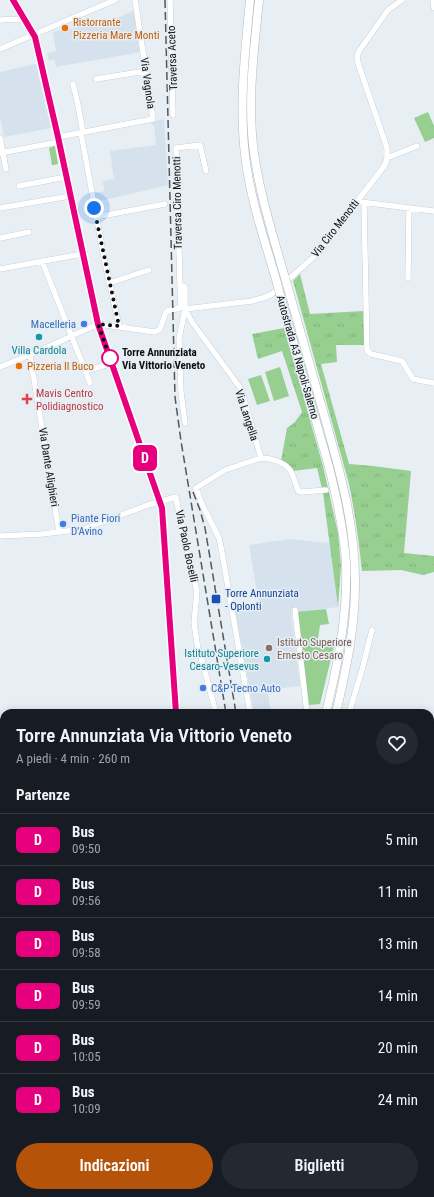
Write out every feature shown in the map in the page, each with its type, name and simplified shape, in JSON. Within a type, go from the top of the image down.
[{"type":"highway","name":"Autostrada A3 Napoli-Salerno","points":[[250,0],[242,88],[245,156],[254,200],[329,468],[336,496],[344,543],[346,563],[346,602],[342,641],[327,709]]},
{"type":"highway","name":"Autostrada A3 Napoli-Salerno","points":[[259,0],[253,70],[252,114],[253,139],[261,191],[338,466],[348,509],[353,545],[355,584],[354,622],[346,669],[337,709]]},
{"type":"highway","points":[[324,709],[334,682]]},
{"type":"main road","points":[[13,0],[34,35],[59,139],[82,254],[99,322],[160,501],[163,516],[176,709]]},
{"type":"street","points":[[0,50],[115,0]]},
{"type":"street","name":"Via Vagnola","points":[[82,133],[153,119],[135,0]]},
{"type":"street","name":"Traversa Aceto","points":[[170,0],[170,32],[173,61],[173,115]]},
{"type":"street","points":[[402,0],[388,10],[359,51],[357,58],[387,148],[387,158],[417,146]]},
{"type":"street","points":[[433,0],[434,8]]},
{"type":"street","points":[[0,20],[24,18]]},
{"type":"street","points":[[96,79],[146,71]]},
{"type":"street","points":[[74,84],[96,217],[117,325]]},
{"type":"street","points":[[1,152],[82,133]]},
{"type":"street","points":[[0,138],[1,152],[6,169]]},
{"type":"street","name":"Traversa Ciro Menotti","points":[[180,286],[176,148],[200,145],[206,171]]},
{"type":"street","name":"Via Ciro Menotti","points":[[185,310],[252,301],[266,298],[272,294],[316,255],[384,165],[387,158]]},
{"type":"street","points":[[19,186],[66,177]]},
{"type":"street","points":[[0,208],[70,196]]},
{"type":"street","points":[[355,202],[434,211]]},
{"type":"street","points":[[364,203],[367,350],[371,354],[402,361],[413,379],[434,383]]},
{"type":"street","points":[[96,217],[165,204]]},
{"type":"street","points":[[408,278],[409,208]]},
{"type":"street","points":[[0,238],[29,232]]},
{"type":"street","points":[[0,269],[82,254]]},
{"type":"street","points":[[42,261],[90,383]]},
{"type":"street","points":[[109,283],[149,270]]},
{"type":"street","points":[[0,367],[30,355],[99,322],[154,332],[158,331],[161,328],[166,312],[181,307],[180,286],[184,286],[185,310],[180,339],[181,392],[185,423]]},
{"type":"street","name":"Via Langella","points":[[185,310],[192,322],[241,389],[261,458]]},
{"type":"street","name":"Via Dante Alighieri","points":[[30,355],[59,532]]},
{"type":"street","points":[[85,371],[106,365]]},
{"type":"street","points":[[249,709],[220,543],[196,489],[198,486],[225,470],[261,458],[275,460],[287,467],[291,471],[298,491],[326,490]]},
{"type":"street","name":"Via Paolo Boselli","points":[[160,501],[176,497],[182,531],[197,591],[194,623],[198,649],[202,657],[215,709]]},
{"type":"street","points":[[0,536],[42,534],[84,529],[160,501]]},
{"type":"street","points":[[295,610],[307,709]]},
{"type":"street","points":[[351,709],[372,630]]},
{"type":"shaded area","points":[[135,10],[141,52],[56,67],[54,59],[49,61],[47,53],[56,51],[53,32],[109,22]]},
{"type":"shaded area","points":[[36,64],[51,128],[4,137],[0,117],[0,72]]},
{"type":"shaded area","points":[[164,119],[168,185],[96,202],[94,193],[104,191],[103,181],[114,179],[110,151],[156,145],[154,125],[152,125],[151,122]]},
{"type":"shaded area","points":[[289,539],[330,543],[338,607],[291,613],[300,686],[272,689],[272,692],[268,693],[270,709],[253,709],[235,608],[259,604],[249,545]]},
{"type":"green space","points":[[428,112],[434,126],[434,138],[425,142],[414,118]]},
{"type":"green space","points":[[55,146],[58,164],[52,165],[49,148]]},
{"type":"green space","points":[[300,274],[310,314],[364,311],[365,345],[336,345],[337,362],[321,364],[349,464],[411,471],[404,553],[434,556],[434,572],[423,575],[401,570],[362,571],[357,528],[349,484],[293,281]]},
{"type":"green space","points":[[284,328],[323,466],[338,533],[341,566],[338,607],[323,493],[317,468],[293,471],[291,467],[281,461],[287,428],[295,422],[302,412],[282,351],[258,359],[252,334]]},
{"type":"green space","points":[[280,367],[289,396],[274,401],[265,372]]},
{"type":"green space","points":[[261,375],[270,401],[257,405],[248,379]]},
{"type":"green space","points":[[326,609],[329,624],[320,625],[318,639],[334,646],[320,704],[308,705],[296,612]]},
{"type":"railway","points":[[165,0],[175,397],[225,709]]},
{"type":"railway","points":[[193,492],[205,528],[235,709]]},
{"type":"bus line","name":"D","points":[[13,0],[35,37],[99,329],[162,508],[176,709]]},
{"type":"place","name":"Ristorrante Pizzeria Mare Monti","points":[[65,28]]},
{"type":"place","name":"Macelleria","points":[[84,324]]},
{"type":"place","name":"Villa Cardola","points":[[39,337]]},
{"type":"place","name":"Torre Annunziata Via Vittorio Veneto","points":[[110,358]]},
{"type":"place","name":"Pizzeria Il Buco","points":[[19,366]]},
{"type":"place","name":"Mavis Centro Polidiagnostico","points":[[27,399]]},
{"type":"place","name":"Piante Fiori D'Avino","points":[[63,524]]},
{"type":"place","name":"Torre Annunziata - Oplonti","points":[[216,599]]},
{"type":"place","name":"Istituto Superiore Ernesto Cesaro","points":[[269,648]]},
{"type":"place","name":"Istituto Superiore Cesaro-Vesevus","points":[[267,659]]},
{"type":"place","name":"C&P Tecno Auto","points":[[203,688]]},
{"type":"route","points":[[94,208],[119,326],[98,324],[110,358]]}]
